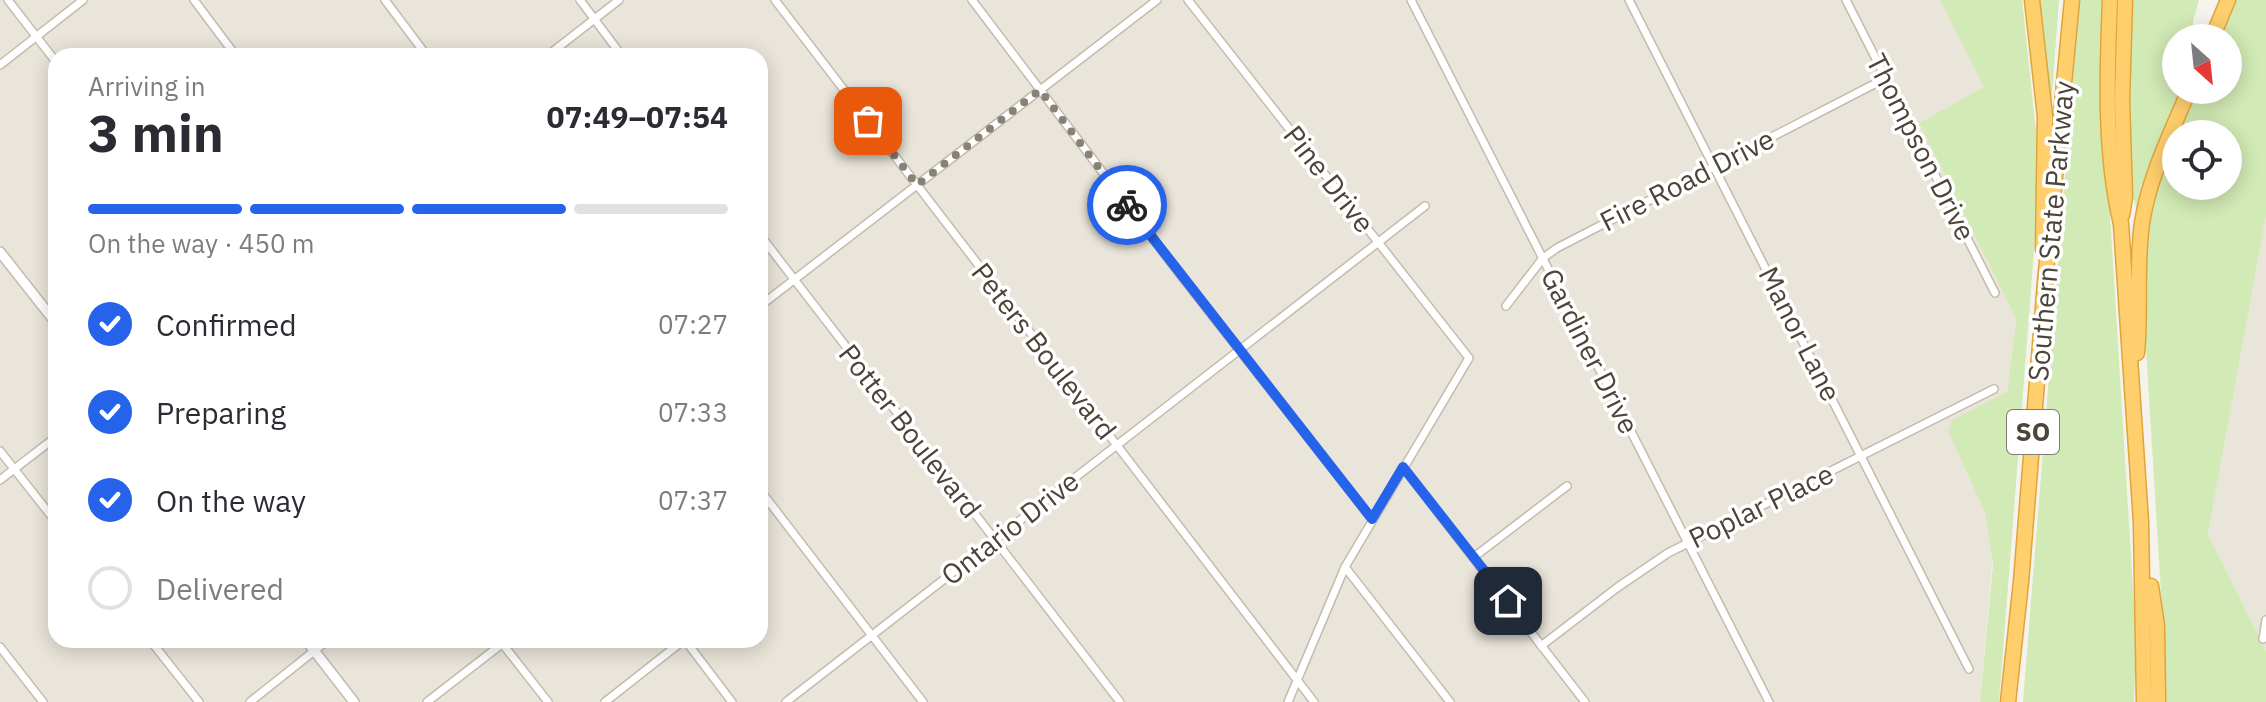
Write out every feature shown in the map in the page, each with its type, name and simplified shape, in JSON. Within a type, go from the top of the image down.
[{"type":"highway","points":[[2032,0],[2044,99],[2046,151],[2042,229],[2045,282]]},
{"type":"highway","name":"Southern State Parkway","points":[[2008,702],[2072,0]]},
{"type":"highway","name":"Southern State Parkway","points":[[2110,0],[2110,129],[2115,197],[2121,224],[2141,522],[2144,702]]},
{"type":"highway","name":"Southern State Parkway","points":[[2121,224],[2125,197],[2122,100],[2125,0]]},
{"type":"highway","points":[[2218,24],[2228,0]]},
{"type":"highway","points":[[2133,403],[2140,315],[2139,249],[2144,214],[2157,169],[2183,104]]},
{"type":"highway","points":[[2141,522],[2157,626],[2158,702]]},
{"type":"highway","points":[[2015,702],[2021,582]]},
{"type":"street","points":[[8,0],[48,52]]},
{"type":"street","points":[[0,65],[83,0]]},
{"type":"street","points":[[194,0],[230,48]]},
{"type":"street","points":[[385,0],[421,48]]},
{"type":"street","points":[[580,0],[616,48]]},
{"type":"street","points":[[557,48],[619,0]]},
{"type":"street","name":"Peters Boulevard","points":[[775,0],[1314,702]]},
{"type":"street","points":[[972,0],[1179,273],[1372,519]]},
{"type":"street","points":[[768,300],[1157,0]]},
{"type":"street","name":"Pine Drive","points":[[1188,0],[1469,358],[1403,467]]},
{"type":"street","name":"Gardiner Drive","points":[[1411,0],[1769,702]]},
{"type":"street","name":"Manor Lane","points":[[1629,0],[1969,669]]},
{"type":"street","name":"Thompson Drive","points":[[1846,0],[1995,293]]},
{"type":"street","name":"Fire Road Drive","points":[[1506,306],[1543,258],[1714,165],[1886,78]]},
{"type":"street","name":"Ontario Drive","points":[[786,702],[1425,206]]},
{"type":"street","name":"Potter Boulevard","points":[[768,245],[1120,702]]},
{"type":"street","points":[[2,258],[48,313]]},
{"type":"street","name":"Poplar Place","points":[[1541,646],[1618,587],[1687,543],[1994,389]]},
{"type":"street","points":[[0,480],[48,443]]},
{"type":"street","points":[[0,451],[48,512]]},
{"type":"street","points":[[1288,702],[1345,567],[1403,467],[1585,702]]},
{"type":"street","points":[[1474,557],[1567,486]]},
{"type":"street","points":[[768,500],[923,702]]},
{"type":"street","points":[[1345,567],[1450,702]]},
{"type":"street","points":[[2263,639],[2266,620]]},
{"type":"street","points":[[0,647],[43,702]]},
{"type":"street","points":[[156,648],[199,702]]},
{"type":"street","points":[[312,648],[354,702]]},
{"type":"street","points":[[250,702],[318,648]]},
{"type":"street","points":[[427,702],[494,648]]},
{"type":"street","points":[[508,648],[548,702]]},
{"type":"street","points":[[605,702],[674,648]]},
{"type":"street","points":[[690,648],[732,702]]},
{"type":"shaded area","points":[[0,0],[1940,0],[1985,87],[1919,123],[2016,319],[1980,702],[0,702]]},
{"type":"shaded area","points":[[2266,216],[2266,651],[2208,534]]},
{"type":"green space","points":[[1940,0],[2022,0],[2039,159],[1999,702],[1980,702],[1993,564],[1985,512],[1948,431],[1952,420],[2007,392],[2016,319],[1919,123],[1984,87]]},
{"type":"green space","points":[[2035,0],[2059,0],[2051,107]]},
{"type":"green space","points":[[2079,0],[2104,0],[2109,198],[2136,638],[2134,702],[2023,702]]},
{"type":"green space","points":[[2131,0],[2199,0],[2193,24],[2162,24],[2162,104],[2177,104],[2170,120],[2162,120],[2162,138],[2137,211],[2128,160],[2127,79]]},
{"type":"green space","points":[[2234,0],[2266,0],[2266,216],[2208,534],[2266,651],[2266,702],[2164,702],[2161,593],[2141,268],[2151,201],[2162,172],[2162,200],[2242,200],[2242,120],[2182,120],[2189,104],[2242,104],[2242,24],[2223,24]]},
{"type":"way so far","points":[[868,121],[917,185],[1040,90],[1127,205]]},
{"type":"route","points":[[1127,205],[1372,519],[1403,467],[1508,601]]}]
